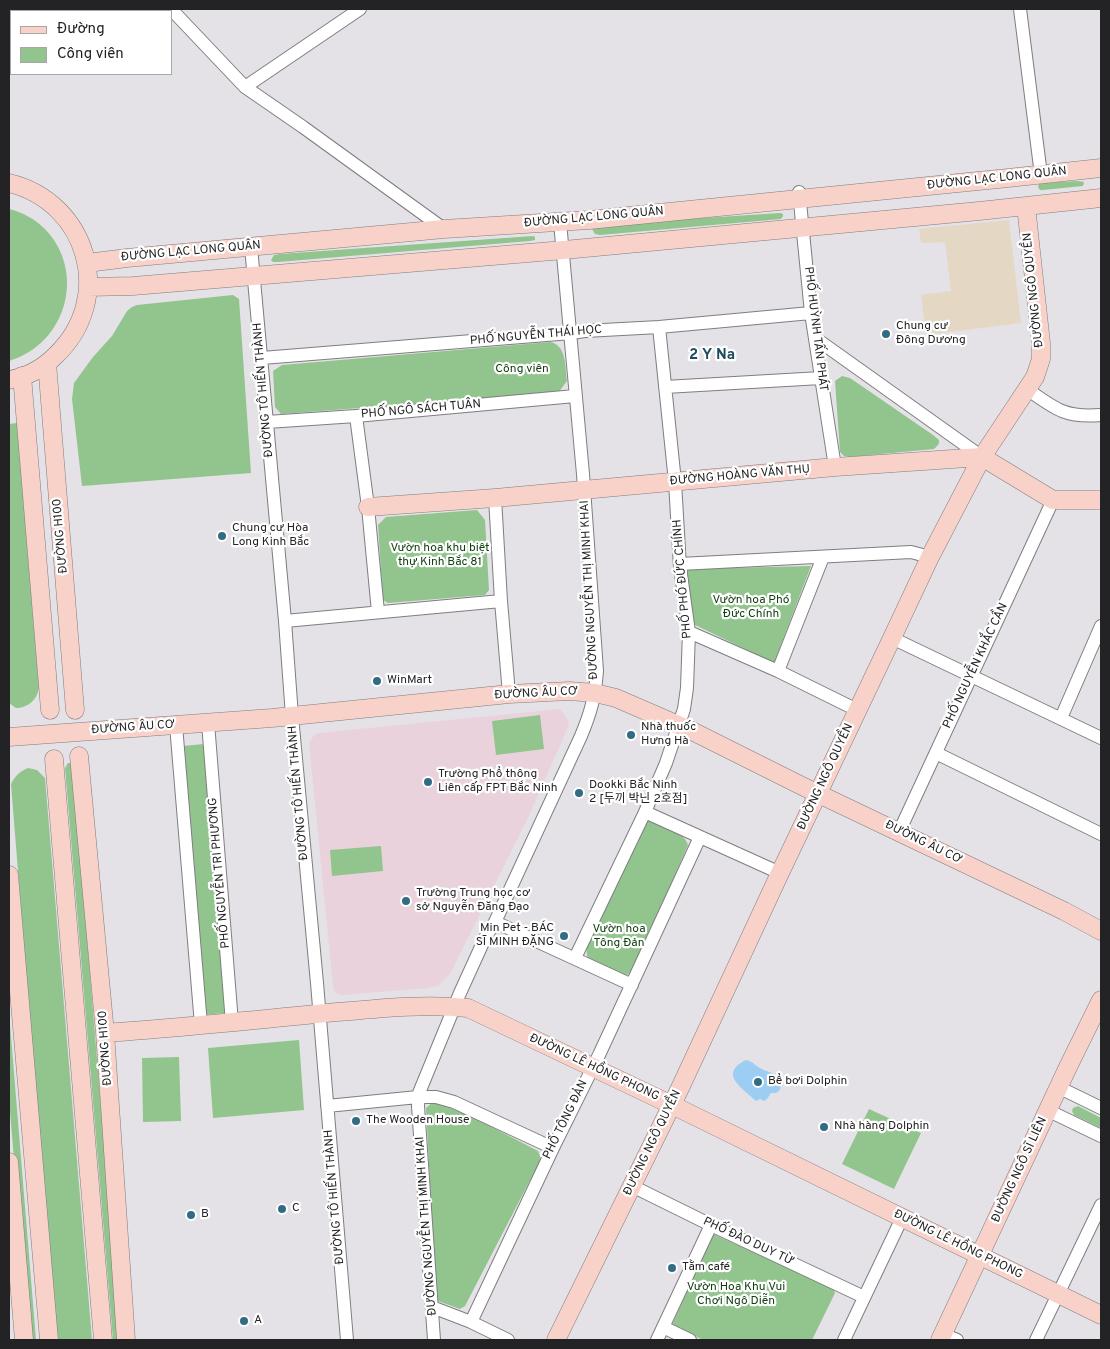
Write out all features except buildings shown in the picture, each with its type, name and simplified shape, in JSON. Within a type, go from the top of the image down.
[{"type":"main road","name":"ĐƯỜNG LẠC LONG QUÂN","points":[[87,263],[121,258],[444,229],[599,219],[799,195],[1040,175],[1101,168]]},
{"type":"main road","points":[[9,183],[20,185],[36,192],[51,202],[74,228],[82,244],[87,263],[88,287],[85,307],[78,327],[70,339],[47,363],[16,378]]},
{"type":"main road","points":[[88,287],[133,286],[564,250],[1101,198]]},
{"type":"main road","name":"ĐƯỜNG NGÔ QUYỀN","points":[[556,1340],[672,1105],[930,557],[982,457],[1035,377],[1040,358],[1041,343],[1026,206]]},
{"type":"main road","name":"ĐƯỜNG H100","points":[[47,363],[75,710]]},
{"type":"main road","name":"ĐƯỜNG H100","points":[[16,378],[50,710]]},
{"type":"main road","points":[[982,457],[1053,500],[1101,500]]},
{"type":"main road","name":"ĐƯỜNG HOÀNG VĂN THỤ","points":[[368,507],[494,498],[835,467],[982,457]]},
{"type":"main road","name":"ĐƯỜNG ÂU CƠ","points":[[9,737],[292,716],[509,694],[569,691],[595,693],[616,698],[680,726],[1064,911],[1101,931]]},
{"type":"main road","name":"ĐƯỜNG H100","points":[[79,756],[105,1033],[126,1340]]},
{"type":"main road","points":[[54,759],[103,1340]]},
{"type":"main road","points":[[9,875],[49,1340]]},
{"type":"main road","name":"ĐƯỜNG NGÔ SĨ LIÊN","points":[[947,1338],[980,1255],[1047,1110],[1101,1000]]},
{"type":"main road","name":"ĐƯỜNG LÊ HỒNG PHONG","points":[[105,1033],[201,1026],[374,1009],[429,1006],[468,1008],[672,1105],[1101,1315]]},
{"type":"main road","points":[[9,1162],[24,1340]]},
{"type":"street","points":[[245,87],[360,9]]},
{"type":"street","points":[[1020,9],[1040,175]]},
{"type":"street","points":[[172,10],[245,87],[444,229]]},
{"type":"street","name":"PHỐ HUỲNH TẤN PHÁT","points":[[799,195],[811,314],[835,467]]},
{"type":"street","name":"ĐƯỜNG NGUYỄN THỊ MINH KHAI","points":[[434,1340],[418,1097],[454,1007],[485,938],[495,922],[581,736],[595,693],[596,671],[584,489],[560,222]]},
{"type":"street","name":"ĐƯỜNG TÔ HIẾN THÀNH","points":[[251,247],[320,1014],[347,1340]]},
{"type":"street","name":"PHỐ NGUYỄN THÁI HỌC","points":[[262,358],[571,333],[585,330],[659,327],[811,314]]},
{"type":"street","name":"PHỐ PHÓ ĐỨC CHÍNH","points":[[575,958],[645,812],[666,763],[680,726],[687,688],[689,632],[680,564],[675,482],[659,327]]},
{"type":"street","points":[[815,338],[982,457]]},
{"type":"street","points":[[665,388],[821,378]]},
{"type":"street","points":[[1027,389],[1065,413],[1078,416],[1101,415]]},
{"type":"street","name":"PHỐ NGÔ SÁCH TUÂN","points":[[267,422],[356,416],[575,396]]},
{"type":"street","points":[[356,416],[368,507],[378,612]]},
{"type":"street","points":[[494,498],[500,601],[509,694]]},
{"type":"street","name":"PHỐ NGUYỄN KHẮC CẦN","points":[[899,832],[1053,500]]},
{"type":"street","points":[[680,564],[911,552],[930,557]]},
{"type":"street","points":[[778,670],[823,557]]},
{"type":"street","points":[[284,621],[500,601]]},
{"type":"street","points":[[1060,718],[1101,626]]},
{"type":"street","points":[[689,632],[778,670],[857,710]]},
{"type":"street","points":[[892,638],[1101,738]]},
{"type":"street","name":"PHỐ NGUYỄN TRI PHƯƠNG","points":[[208,723],[232,1023]]},
{"type":"street","points":[[176,725],[201,1026]]},
{"type":"street","points":[[936,753],[1101,834]]},
{"type":"street","points":[[645,812],[780,873]]},
{"type":"street","name":"PHỐ TÔNG ĐẢN","points":[[471,1322],[632,985],[700,837]]},
{"type":"street","points":[[495,922],[632,985]]},
{"type":"street","points":[[1058,1087],[1101,1108]]},
{"type":"street","points":[[327,1106],[432,1097],[451,1101],[553,1148]]},
{"type":"street","points":[[1047,1110],[1101,1136]]},
{"type":"street","name":"PHỐ ĐÀO DUY TỪ","points":[[632,1186],[864,1297]]},
{"type":"street","points":[[1036,1340],[1101,1206]]},
{"type":"street","points":[[844,1340],[902,1218]]},
{"type":"street","points":[[657,1340],[711,1225]]},
{"type":"street","points":[[432,1307],[471,1322],[508,1340]]},
{"type":"street","points":[[663,1327],[690,1340]]},
{"type":"shaded area","points":[[1009,220],[1021,323],[926,335],[921,295],[951,291],[945,242],[921,243],[919,229]]},
{"type":"shaded area","points":[[560,709],[568,720],[568,727],[527,820],[450,974],[438,986],[427,988],[337,994],[334,991],[333,985],[309,743],[314,735]]},
{"type":"green space","points":[[1084,182],[1083,186],[1043,190],[1040,190],[1038,187],[1041,183]]},
{"type":"green space","points":[[9,209],[28,216],[45,229],[58,247],[65,266],[67,286],[64,305],[57,323],[45,339],[29,352],[9,361]]},
{"type":"green space","points":[[783,214],[781,219],[600,235],[595,234],[592,229],[596,225]]},
{"type":"green space","points":[[533,236],[535,240],[530,241],[278,262],[271,260],[274,255],[280,254]]},
{"type":"green space","points":[[233,295],[239,299],[251,473],[82,486],[72,399],[74,383],[93,357],[112,336],[127,311],[137,305]]},
{"type":"green space","name":"Công viên","points":[[550,342],[560,347],[565,363],[567,381],[558,393],[281,414],[275,407],[273,371],[282,365]]},
{"type":"green space","points":[[842,376],[850,378],[933,435],[939,440],[938,445],[934,449],[844,456],[840,452],[835,381]]},
{"type":"green space","points":[[17,423],[39,688],[31,702],[24,707],[16,708],[9,703],[9,424]]},
{"type":"green space","name":"Vườn hoa khu biệt thự Kinh Bắc 81","points":[[477,510],[485,520],[489,590],[485,595],[388,603],[383,600],[378,525],[386,517]]},
{"type":"green space","name":"Vườn hoa Phó Đức Chính","points":[[811,566],[774,663],[691,623],[686,569]]},
{"type":"green space","points":[[540,715],[544,749],[496,755],[492,721]]},
{"type":"green space","points":[[204,744],[225,1013],[204,1015],[183,746]]},
{"type":"green space","points":[[68,763],[73,767],[120,1340],[113,1340],[65,768]]},
{"type":"green space","points":[[28,768],[37,770],[45,778],[92,1340],[57,1340],[11,784],[18,774]]},
{"type":"green space","name":"Vườn hoa Tông Đản","points":[[649,820],[678,833],[686,840],[688,845],[634,969],[627,975],[621,976],[588,959],[586,946],[646,821]]},
{"type":"green space","points":[[381,846],[383,871],[332,876],[330,850]]},
{"type":"green space","points":[[9,1012],[36,1340],[29,1340],[9,1099]]},
{"type":"green space","points":[[299,1040],[304,1110],[213,1118],[208,1048]]},
{"type":"green space","points":[[179,1057],[181,1121],[143,1122],[142,1058]]},
{"type":"green space","points":[[433,1102],[467,1114],[538,1151],[541,1159],[465,1306],[460,1309],[438,1301],[436,1297],[426,1108]]},
{"type":"green space","points":[[1078,1106],[1101,1118],[1101,1128],[1074,1115],[1073,1108]]},
{"type":"green space","points":[[869,1109],[921,1133],[894,1189],[842,1164]]},
{"type":"green space","name":"Vườn Hoa Khu Vui Chơi Ngô Diễn","points":[[713,1234],[833,1288],[835,1293],[812,1340],[703,1340],[672,1325]]},
{"type":"water","name":"Bể bơi Dolphin","points":[[746,1060],[776,1075],[780,1080],[780,1090],[776,1093],[771,1093],[764,1101],[760,1099],[756,1101],[740,1086],[733,1076],[738,1065]]},
{"type":"place","name":"Chung cư Đông Dương","points":[[886,334]]},
{"type":"place","name":"Chung cư Hòa Long Kinh Bắc","points":[[222,536]]},
{"type":"place","name":"WinMart","points":[[377,681]]},
{"type":"place","name":"Nhà thuốc Hưng Hà","points":[[631,735]]},
{"type":"place","name":"Trường Phổ thông Liên cấp FPT Bắc Ninh","points":[[428,782]]},
{"type":"place","name":"Dookki Bắc Ninh 2 [두끼 박닌 2호점]","points":[[579,793]]},
{"type":"place","name":"Trường Trung học cơ sở Nguyễn Đăng Đạo","points":[[406,901]]},
{"type":"place","name":"Min Pet - BÁC SĨ MINH ĐẶNG","points":[[564,936]]},
{"type":"place","name":"Bể bơi Dolphin","points":[[758,1082]]},
{"type":"place","name":"The Wooden House","points":[[356,1121]]},
{"type":"place","name":"Nhà hàng Dolphin","points":[[824,1127]]},
{"type":"place","name":"C","points":[[282,1209]]},
{"type":"place","name":"B","points":[[191,1215]]},
{"type":"place","name":"Tằm café","points":[[672,1268]]},
{"type":"place","name":"A","points":[[244,1321]]},
{"type":"district","name":"2 Y Na","points":[[712,356]]}]
